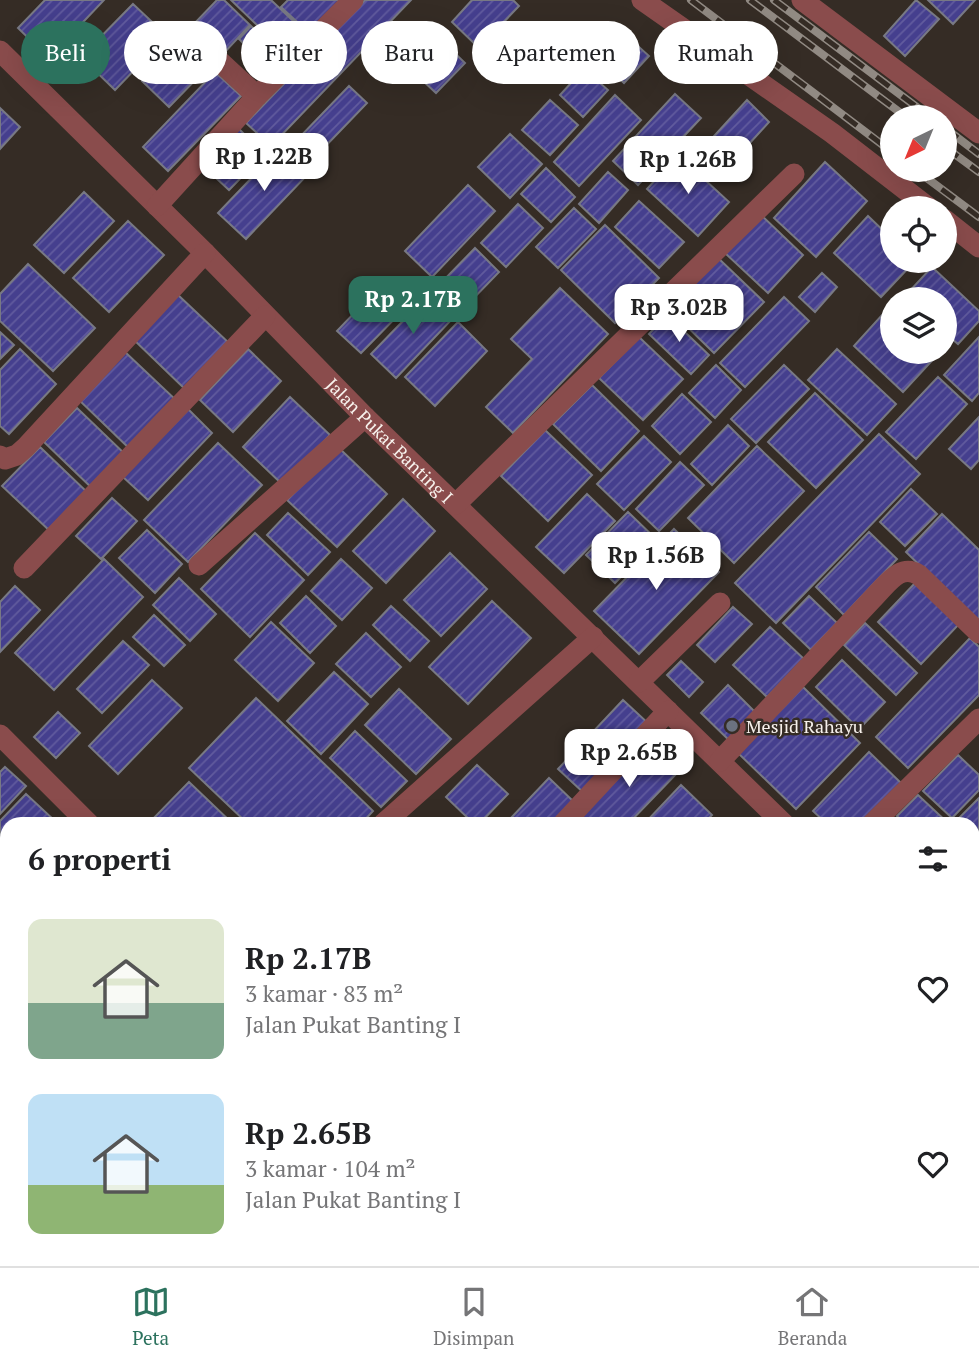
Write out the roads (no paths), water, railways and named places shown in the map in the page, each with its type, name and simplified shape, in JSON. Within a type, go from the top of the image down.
[{"type":"street","points":[[157,206],[257,96],[353,0]]},
{"type":"street","points":[[642,0],[832,133],[913,196]]},
{"type":"street","points":[[802,0],[979,133]]},
{"type":"street","name":"Jalan Pukat Banting I","points":[[0,51],[205,253],[365,417],[777,817]]},
{"type":"street","points":[[227,68],[257,96]]},
{"type":"street","points":[[456,504],[794,174]]},
{"type":"street","points":[[957,230],[979,247]]},
{"type":"street","points":[[0,456],[5,458],[17,455],[26,447],[205,253]]},
{"type":"street","points":[[24,568],[265,316]]},
{"type":"street","points":[[199,565],[365,417]]},
{"type":"street","points":[[720,761],[876,595],[903,571],[913,571],[919,575],[979,633]]},
{"type":"street","points":[[639,682],[720,603]]},
{"type":"street","points":[[391,817],[593,637]]},
{"type":"street","points":[[569,817],[668,710]]},
{"type":"street","points":[[880,817],[979,719]]},
{"type":"street","points":[[0,735],[75,817]]},
{"type":"railway","points":[[691,0],[880,143]]},
{"type":"railway","points":[[750,0],[890,105]]},
{"type":"railway","points":[[774,0],[914,105]]},
{"type":"railway","points":[[957,137],[979,154]]},
{"type":"railway","points":[[957,156],[979,172]]},
{"type":"railway","points":[[932,182],[979,217]]},
{"type":"place","name":"Mesjid Rahayu","points":[[732,726]]}]
